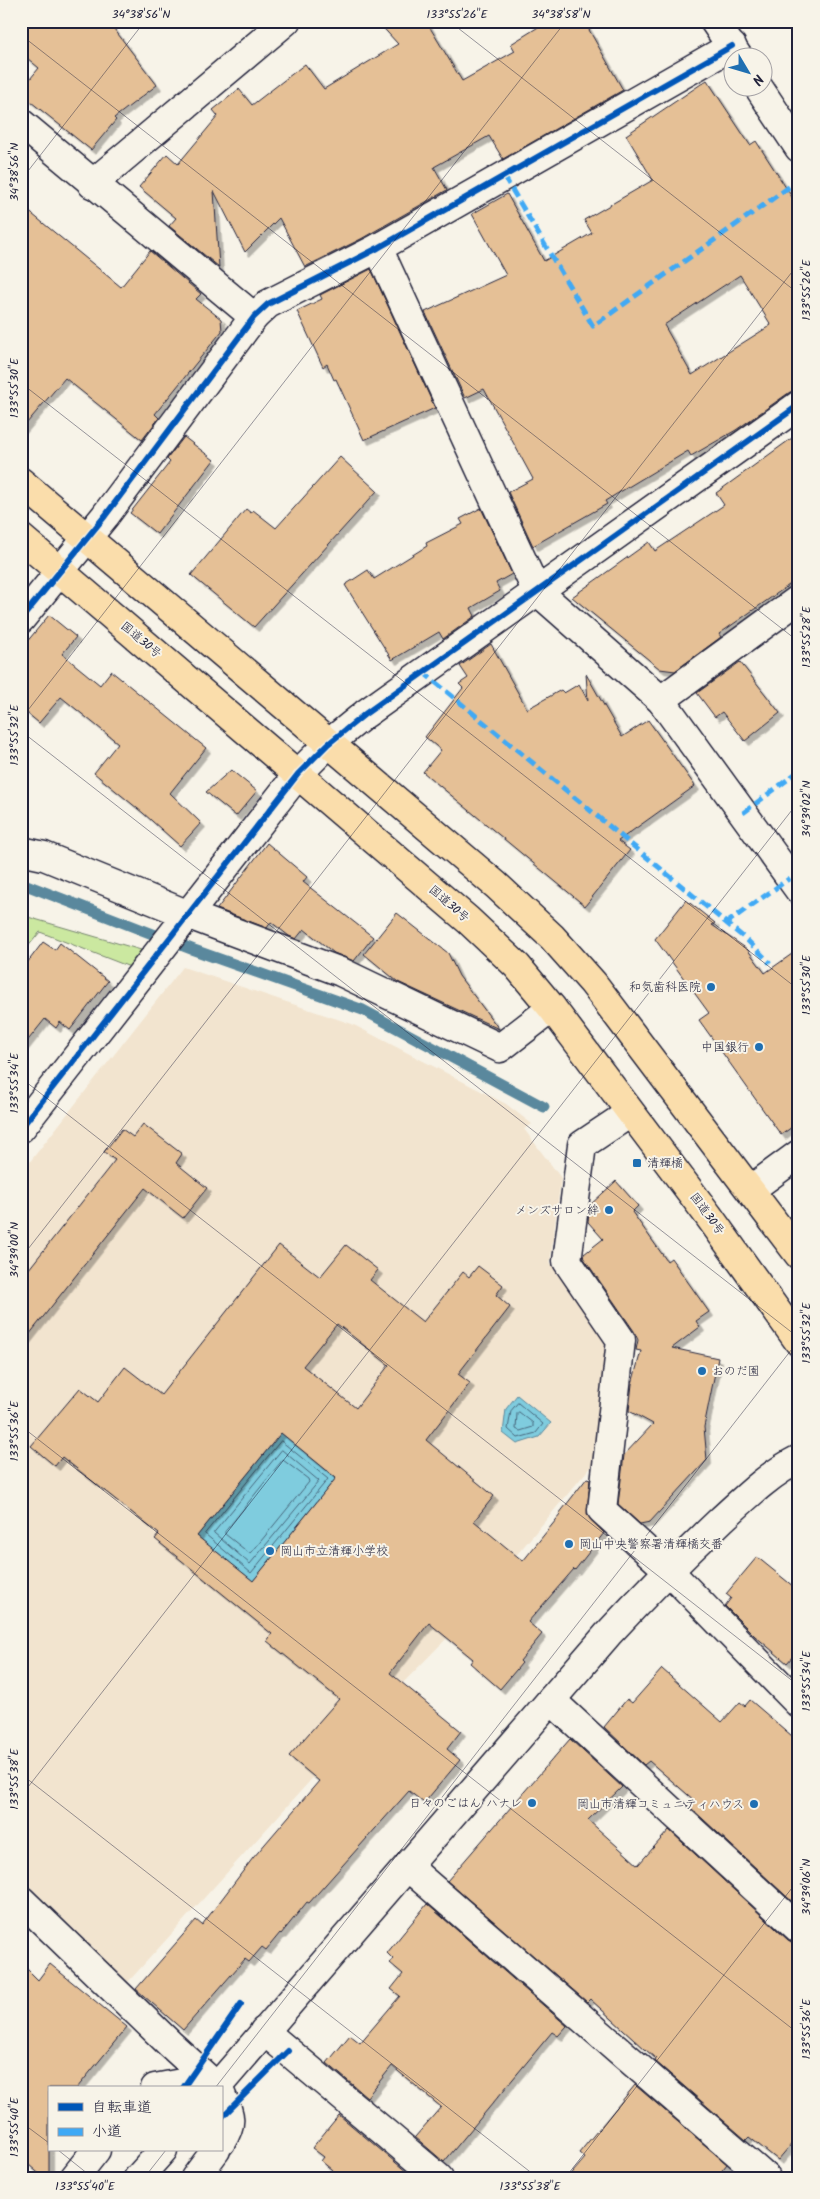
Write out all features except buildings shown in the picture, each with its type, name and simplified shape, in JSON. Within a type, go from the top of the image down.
[{"type":"highway","points":[[21,482],[496,885],[552,937],[593,983],[799,1255]]},
{"type":"highway","name":"国道30号","points":[[21,538],[468,920],[517,966],[552,1008],[708,1216],[799,1342]]},
{"type":"street","points":[[92,184],[286,21]]},
{"type":"street","points":[[21,619],[87,538],[254,318],[268,304],[378,248],[726,35]]},
{"type":"street","points":[[766,98],[799,148]]},
{"type":"street","points":[[21,123],[254,318]]},
{"type":"street","points":[[378,248],[536,590],[661,700],[799,890]]},
{"type":"street","points":[[21,1128],[298,774],[328,744],[364,714],[536,590],[799,405]]},
{"type":"street","points":[[661,700],[799,599]]},
{"type":"street","points":[[21,851],[44,856],[185,920],[341,972],[500,1048],[552,1008]]},
{"type":"street","points":[[630,1113],[582,1146],[567,1261],[621,1340],[602,1510],[668,1570],[799,1704]]},
{"type":"street","points":[[750,1190],[799,1154]]},
{"type":"street","points":[[220,2086],[264,2031],[408,1868],[608,1634],[668,1570],[747,1496],[781,1468],[799,1459]]},
{"type":"street","points":[[551,1700],[799,1930]]},
{"type":"street","points":[[408,1868],[766,2178]]},
{"type":"street","points":[[21,1900],[215,2086]]},
{"type":"street","points":[[264,2031],[438,2178]]},
{"type":"street","points":[[162,2086],[176,2082],[188,2082],[205,2086]]},
{"type":"street","points":[[222,2098],[228,2111],[230,2127],[222,2140]]},
{"type":"street","points":[[74,2178],[94,2152]]},
{"type":"street","points":[[138,2178],[160,2152]]},
{"type":"street","points":[[195,2178],[214,2152]]},
{"type":"shaded area","name":"岡山市立清輝小学校","points":[[183,967],[352,1024],[506,1104],[532,1124],[524,1129],[561,1178],[550,1262],[610,1344],[593,1464],[446,1639],[347,1740],[128,1982],[21,1878],[21,1173]]},
{"type":"green space","points":[[21,915],[141,950],[130,967],[40,932],[21,955]]},
{"type":"water","points":[[517,1395],[551,1423],[539,1437],[517,1444],[503,1433],[506,1409]]},
{"type":"water","points":[[281,1433],[336,1478],[253,1581],[197,1536]]},
{"type":"waterway","points":[[21,883],[194,950],[363,1010],[544,1107]]},
{"type":"marked path","points":[[504,176],[593,326],[799,180]]},
{"type":"marked path","points":[[423,672],[748,941],[770,963]]},
{"type":"marked path","points":[[743,813],[799,771]]},
{"type":"marked path","points":[[725,924],[790,878]]},
{"type":"cycle path","points":[[21,619],[105,516],[254,317],[268,304],[378,248],[732,46]]},
{"type":"cycle path","points":[[21,1128],[298,774],[328,744],[365,714],[799,405]]},
{"type":"cycle path","points":[[184,2086],[241,2004]]},
{"type":"cycle path","points":[[222,2117],[288,2051]]},
{"type":"place","name":"和気歯科医院","points":[[711,987]]},
{"type":"place","name":"中国銀行","points":[[759,1047]]},
{"type":"place","name":"清輝橋","points":[[637,1163]]},
{"type":"place","name":"メンズサロン絆","points":[[609,1210]]},
{"type":"place","name":"おのだ園","points":[[702,1371]]},
{"type":"place","name":"岡山中央警察署清輝橋交番","points":[[569,1544]]},
{"type":"place","name":"岡山市立清輝小学校","points":[[270,1551]]},
{"type":"place","name":"日々のごはん ハナレ","points":[[532,1803]]},
{"type":"place","name":"岡山市清輝コミュニティハウス","points":[[754,1804]]}]
